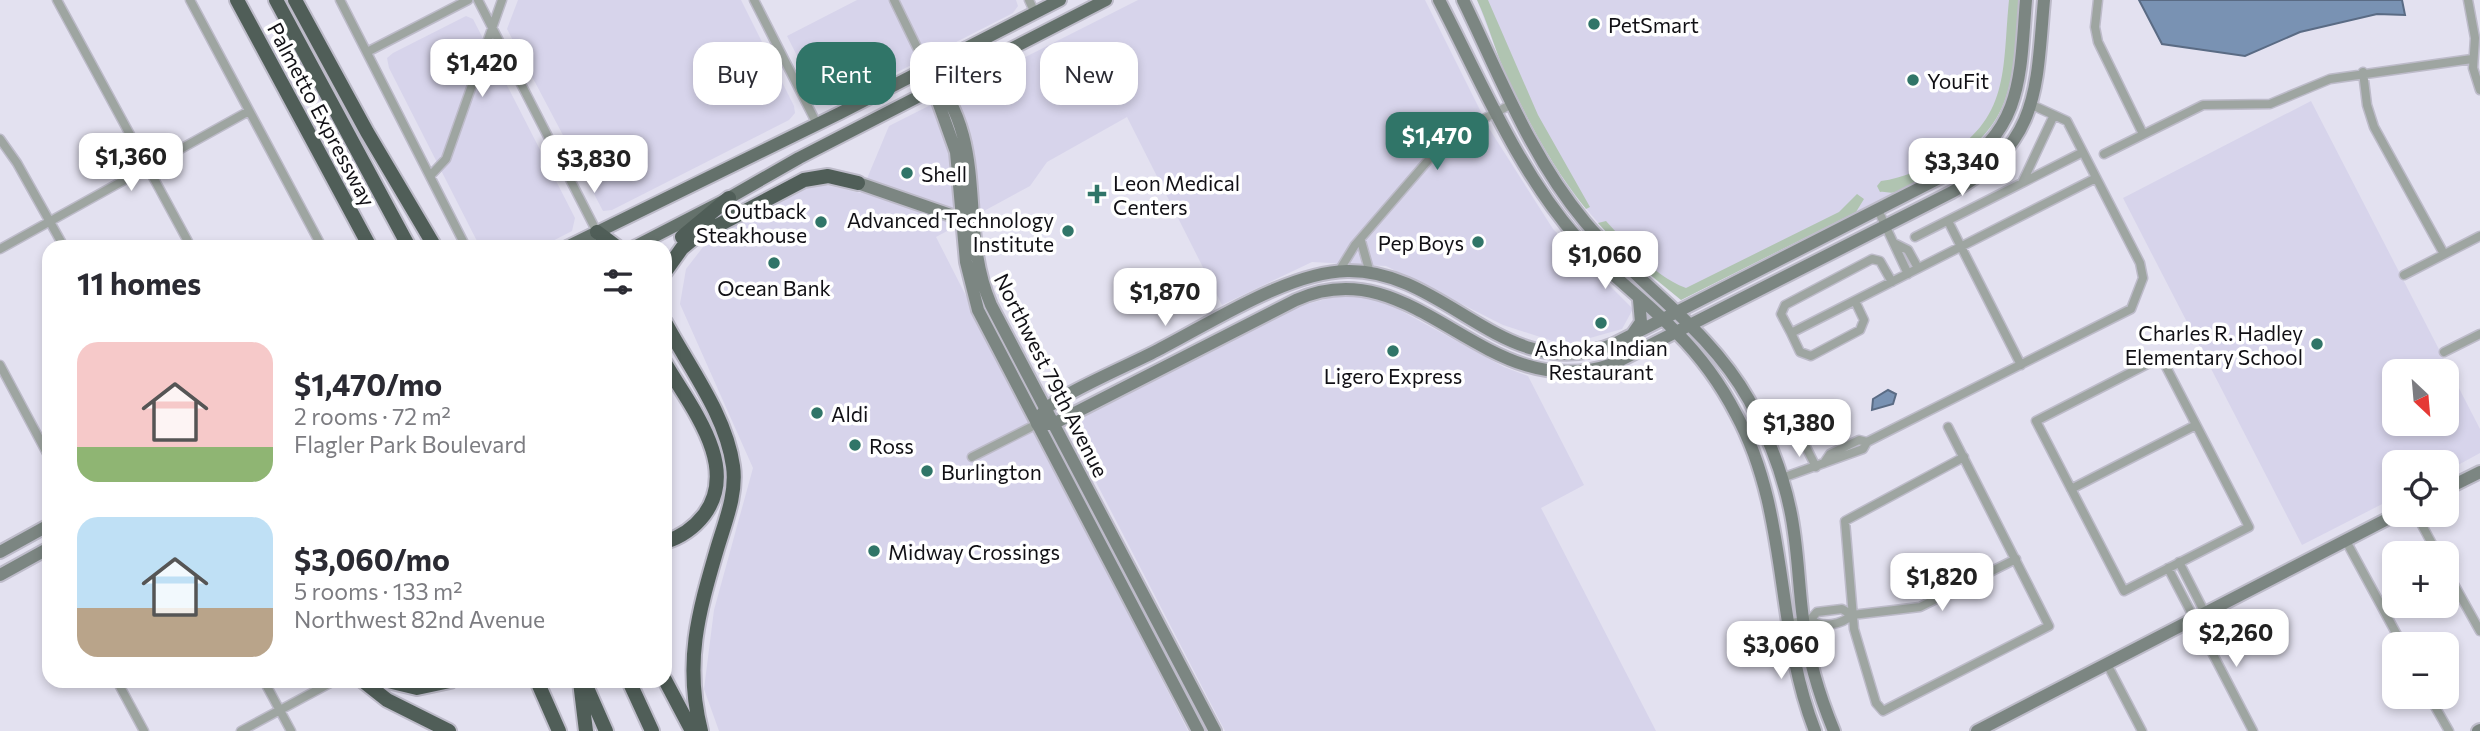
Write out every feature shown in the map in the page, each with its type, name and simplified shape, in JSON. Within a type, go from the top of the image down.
[{"type":"highway","name":"Palmetto Expressway","points":[[237,0],[366,240]]},
{"type":"highway","name":"Palmetto Expressway","points":[[276,0],[405,240]]},
{"type":"highway","points":[[295,0],[367,132],[431,240]]},
{"type":"highway","points":[[672,262],[682,248],[694,238],[798,183],[828,176],[858,183]]},
{"type":"highway","points":[[672,252],[678,240],[729,198]]},
{"type":"highway","points":[[597,232],[600,240]]},
{"type":"highway","points":[[597,232],[608,240]]},
{"type":"highway","points":[[672,331],[719,419],[728,441],[733,469],[729,509],[699,611],[692,654],[694,695],[701,731]]},
{"type":"highway","points":[[672,375],[710,443],[718,472],[716,488],[707,511],[683,535],[672,539]]},
{"type":"highway","points":[[372,688],[387,700],[449,731]]},
{"type":"highway","points":[[540,688],[559,731]]},
{"type":"highway","points":[[583,688],[586,731]]},
{"type":"highway","points":[[585,688],[606,731]]},
{"type":"highway","points":[[632,688],[652,731]]},
{"type":"highway","points":[[669,688],[692,731]]},
{"type":"main road","points":[[978,42],[1060,0]]},
{"type":"main road","points":[[1024,42],[1106,0]]},
{"type":"main road","points":[[580,240],[910,77]]},
{"type":"main road","points":[[648,240],[910,101]]},
{"type":"street","points":[[57,0],[187,240]]},
{"type":"street","points":[[190,0],[318,240]]},
{"type":"street","points":[[340,0],[462,240]]},
{"type":"street","points":[[367,52],[468,0]]},
{"type":"street","points":[[478,0],[597,232]]},
{"type":"street","points":[[430,176],[446,159],[502,0]]},
{"type":"street","points":[[754,0],[817,124]]},
{"type":"street","points":[[894,0],[914,42]]},
{"type":"street","points":[[1029,0],[1035,13]]},
{"type":"street","points":[[1439,0],[1527,171],[1567,227],[1600,264],[1677,332],[1727,398],[1756,457],[1774,520],[1786,624],[1798,682],[1815,731]]},
{"type":"street","points":[[1463,0],[1542,161],[1585,222],[1613,252],[1693,324],[1740,386],[1764,430],[1782,478],[1793,526],[1815,677],[1834,731]]},
{"type":"street","points":[[1037,424],[1045,409],[1286,285],[1309,276],[1339,271],[1370,273],[1401,282],[1504,339],[1537,352],[1559,355],[1586,353],[1631,337],[1969,162],[1997,135],[2014,102],[2019,82],[2026,0]]},
{"type":"street","points":[[972,457],[1037,424],[1054,424],[1296,300],[1340,288],[1365,289],[1390,296],[1508,360],[1547,372],[1573,373],[1606,366],[1886,225],[1988,169],[2014,141],[2032,105],[2044,0]]},
{"type":"street","points":[[2098,0],[2095,27],[2098,42],[2143,134]]},
{"type":"street","points":[[2469,0],[2477,44],[2472,59],[2480,90]]},
{"type":"street","points":[[2104,154],[2203,105],[2270,104],[2322,81],[2363,72],[2472,59]]},
{"type":"street","points":[[2363,72],[2367,105],[2374,127],[2444,254]]},
{"type":"street","points":[[1339,271],[1355,245],[1438,150],[1470,126],[1512,104]]},
{"type":"street","name":"Northwest 79th Avenue","points":[[942,105],[954,143],[982,281],[1045,409],[1214,731]]},
{"type":"street","points":[[1782,478],[1863,449],[1867,442],[2127,312],[2135,300],[2143,278],[2142,268],[2065,118],[2032,105]]},
{"type":"street","points":[[0,249],[249,111]]},
{"type":"street","points":[[2022,183],[2054,115]]},
{"type":"street","points":[[0,139],[60,240]]},
{"type":"street","points":[[1915,237],[2083,152]]},
{"type":"street","points":[[1791,333],[2096,178]]},
{"type":"street","points":[[858,183],[962,219]]},
{"type":"street","name":"Northwest 79th Avenue","points":[[967,201],[962,219],[966,262],[976,306],[1198,731]]},
{"type":"street","points":[[1878,210],[1908,274]]},
{"type":"street","points":[[1948,221],[2021,365]]},
{"type":"street","points":[[2404,275],[2480,236]]},
{"type":"street","points":[[1361,241],[1370,273]]},
{"type":"street","points":[[1896,244],[1908,250],[1918,268]]},
{"type":"street","points":[[1855,301],[1864,320],[1863,327],[1811,356],[1800,352],[1781,314],[1785,305],[1876,259],[1892,282]]},
{"type":"street","points":[[1631,337],[1641,322],[1639,300]]},
{"type":"street","points":[[2444,352],[2480,334]]},
{"type":"street","points":[[2161,357],[2249,527],[2124,591],[2071,489],[2036,421],[2161,357]]},
{"type":"street","points":[[0,365],[42,444]]},
{"type":"street","points":[[1790,415],[1820,465]]},
{"type":"street","points":[[2071,489],[2196,425]]},
{"type":"street","points":[[1948,427],[1964,457],[2016,559],[2049,626],[1883,711],[1876,703],[1852,615],[1844,521],[1964,457]]},
{"type":"street","points":[[2459,482],[2480,472]]},
{"type":"street","points":[[1977,731],[2382,522]]},
{"type":"street","points":[[0,552],[42,529]]},
{"type":"street","points":[[2346,541],[2395,632]]},
{"type":"street","points":[[0,575],[42,554]]},
{"type":"street","points":[[1786,624],[1807,621],[1818,625],[1844,622],[1852,615],[1920,607],[2016,559]]},
{"type":"street","points":[[2179,562],[2199,616],[2253,731]]},
{"type":"street","points":[[2168,568],[2199,616]]},
{"type":"street","points":[[2459,593],[2480,631]]},
{"type":"street","points":[[1807,621],[1816,611],[1842,609],[1852,615]]},
{"type":"street","points":[[2107,664],[2142,731]]},
{"type":"street","points":[[121,688],[144,731]]},
{"type":"street","points":[[268,688],[291,731]]},
{"type":"street","points":[[242,731],[321,688]]},
{"type":"street","points":[[1186,708],[1200,703]]},
{"type":"street","points":[[2436,709],[2449,731]]},
{"type":"shaded area","points":[[518,0],[741,0],[762,42],[693,42],[693,105],[782,105],[782,82],[795,113],[789,120],[612,210],[603,211],[507,29]]},
{"type":"shaded area","points":[[857,0],[1016,0],[1018,6],[1013,13],[956,42],[910,42],[910,66],[896,73],[896,42],[796,42],[796,54],[787,36]]},
{"type":"shaded area","points":[[1138,0],[1425,0],[1490,130],[1553,229],[1633,309],[1622,329],[1565,345],[1503,325],[1386,266],[1312,262],[1222,305],[1127,117],[1047,162],[1030,186],[936,237],[1188,731],[719,731],[704,689],[714,610],[753,468],[680,304],[686,269],[717,229],[808,181],[861,193],[889,126],[930,105],[1026,105],[1026,57],[1040,50],[1040,105],[1138,105],[1138,42],[1055,42]]},
{"type":"shaded area","points":[[1477,0],[2019,0],[1995,123],[1979,144],[1963,156],[1894,193],[1681,300],[1617,245],[1571,191],[1543,147],[1503,68]]},
{"type":"shaded area","points":[[466,16],[473,19],[575,218],[572,231],[555,240],[476,240],[389,68],[387,58]]},
{"type":"shaded area","name":"Charles R. Hadley Elementary School","points":[[2311,101],[2444,359],[2382,359],[2382,436],[2459,436],[2459,388],[2480,429],[2480,453],[2459,464],[2459,450],[2382,450],[2382,504],[2302,545],[2123,198]]},
{"type":"shaded area","points":[[1337,296],[1364,297],[1387,303],[1504,367],[1528,376],[1584,485],[1541,508],[1656,731],[1225,731],[1069,430],[1074,422],[1300,306]]},
{"type":"green space","points":[[1477,0],[1488,0],[1538,115],[1590,207],[1586,209],[1574,193],[1531,124],[1504,70]]},
{"type":"green space","points":[[2009,0],[2019,0],[2014,54],[2006,99],[1996,118],[1983,136],[1964,153],[1906,188],[1893,193],[1880,192],[1877,186],[1881,181],[1912,173],[1941,159],[1964,144],[1980,127],[1999,91]]},
{"type":"green space","points":[[1857,194],[1864,199],[1856,212],[1681,300],[1632,260],[1598,223],[1606,221],[1653,268],[1686,288],[1839,212]]},
{"type":"water","points":[[2139,0],[2402,0],[2405,15],[2377,14],[2300,32],[2245,56],[2162,44]]},
{"type":"water","points":[[1888,390],[1896,394],[1893,404],[1872,410],[1873,399]]},
{"type":"place","name":"PetSmart","points":[[1594,24]]},
{"type":"place","name":"YouFit","points":[[1913,80]]},
{"type":"place","name":"Shell","points":[[907,173]]},
{"type":"place","name":"Leon Medical Centers","points":[[1097,194]]},
{"type":"place","name":"Outback Steakhouse","points":[[821,222]]},
{"type":"place","name":"Advanced Technology Institute","points":[[1068,231]]},
{"type":"place","name":"Pep Boys","points":[[1478,242]]},
{"type":"place","name":"Ocean Bank","points":[[774,263]]},
{"type":"place","name":"Ashoka Indian Restaurant","points":[[1601,323]]},
{"type":"place","name":"Charles R. Hadley Elementary School","points":[[2317,344]]},
{"type":"place","name":"Ligero Express","points":[[1393,351]]},
{"type":"place","name":"Aldi","points":[[817,413]]},
{"type":"place","name":"Ross","points":[[855,445]]},
{"type":"place","name":"Burlington","points":[[927,471]]},
{"type":"place","name":"Midway Crossings","points":[[874,551]]}]
